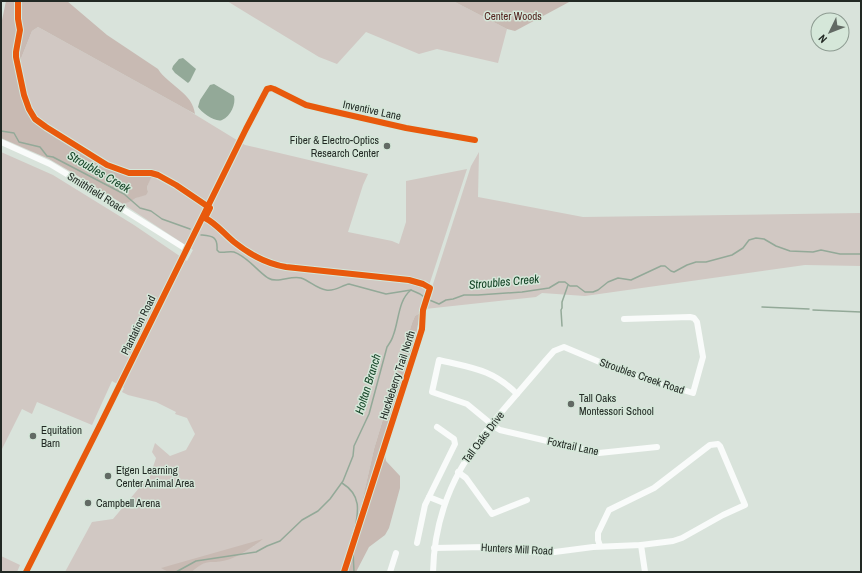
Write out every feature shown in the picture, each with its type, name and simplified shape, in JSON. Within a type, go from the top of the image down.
[{"type":"street","name":"Inventive Lane","points":[[268,88],[274,89],[306,105],[320,109],[406,128],[475,140]]},
{"type":"street","name":"Plantation Road","points":[[26,572],[268,88]]},
{"type":"street","name":"Smithfield Road","points":[[1,142],[50,164],[186,250]]},
{"type":"street","name":"Stroubles Creek Road","points":[[564,347],[621,371],[693,393],[703,357],[697,322],[695,319],[690,317],[624,319]]},
{"type":"street","name":"Tall Oaks Drive","points":[[433,572],[434,548],[438,525],[444,503],[458,472],[470,452],[517,394],[553,352],[558,348],[564,347]]},
{"type":"street","name":"Foxtrail Lane","points":[[517,394],[507,384],[486,372],[439,360],[432,392],[466,404],[500,430],[599,453],[657,447]]},
{"type":"street","points":[[417,543],[425,505],[455,444],[454,439],[437,427]]},
{"type":"street","name":"Hunters Mill Road","points":[[434,548],[485,547],[543,553],[600,546],[641,545],[677,540],[745,505],[720,446],[718,444],[710,445],[654,488],[609,510],[598,533],[600,546]]},
{"type":"street","points":[[458,472],[466,478],[492,514],[527,500]]},
{"type":"street","points":[[429,497],[444,503]]},
{"type":"street","points":[[641,545],[645,572]]},
{"type":"street","points":[[390,572],[396,553]]},
{"type":"shaded area","points":[[227,1],[453,1],[507,29],[498,63],[437,49],[419,54],[366,32],[337,64],[319,57]]},
{"type":"shaded area","points":[[38,27],[186,109],[245,145],[368,174],[348,232],[392,241],[399,244],[406,222],[406,181],[467,169],[420,313],[415,316],[412,323],[374,449],[362,502],[340,572],[192,572],[201,564],[209,561],[217,562],[254,546],[162,568],[168,572],[65,572],[92,522],[113,519],[145,481],[149,479],[156,458],[152,452],[155,443],[170,456],[186,450],[195,434],[187,418],[175,414],[176,412],[156,402],[128,395],[122,392],[124,388],[112,381],[92,425],[37,402],[32,414],[22,409],[1,451],[1,152],[53,175],[134,225],[187,261],[193,250],[123,204],[148,192],[147,187],[153,171],[129,170],[107,162],[38,118],[31,108],[26,93],[20,61],[32,31]]},
{"type":"shaded area","points":[[183,58],[196,69],[188,83],[172,69],[179,59]]},
{"type":"shaded area","points":[[214,84],[234,96],[232,110],[228,116],[219,121],[202,112],[198,107],[200,100],[210,85]]},
{"type":"shaded area","points":[[479,152],[478,197],[583,217],[861,213],[861,266],[805,265],[585,296],[542,293],[536,297],[425,309],[471,166]]},
{"type":"shaded area","points":[[1,556],[20,565],[17,572],[1,572]]},
{"type":"green space","points":[[6,1],[67,1],[107,35],[158,69],[162,75],[190,100],[195,114],[38,27],[32,31],[20,61],[26,93],[31,108],[38,118],[107,162],[129,170],[154,171],[147,187],[148,192],[146,195],[123,204],[49,159],[1,138],[1,25]]},
{"type":"green space","name":"Center Woods","points":[[453,1],[571,1],[515,31],[507,29]]},
{"type":"green space","points":[[420,313],[414,346],[383,443],[386,461],[400,476],[400,488],[389,528],[385,535],[369,547],[356,572],[340,572],[362,502],[374,449],[412,323],[415,316]]},
{"type":"green space","points":[[263,539],[251,548],[236,556],[227,560],[202,564],[192,572],[168,572],[161,568]]},
{"type":"waterway","name":"Stroubles Creek","points":[[1,131],[14,133],[19,142],[40,147],[47,156],[53,157],[124,194],[140,208],[151,211],[162,219],[190,229]]},
{"type":"waterway","name":"Stroubles Creek","points":[[201,235],[214,238],[217,245],[217,250],[219,252],[234,252],[239,254],[272,280],[297,277],[320,288],[329,290],[349,284],[386,294],[411,290],[439,304],[446,300],[464,295],[522,292],[549,288],[559,282],[565,282],[570,286],[577,286],[585,292],[593,292],[608,282],[618,278],[631,280],[661,266],[665,266],[674,272],[696,262],[706,262],[732,255],[743,248],[749,240],[756,238],[764,239],[776,246],[790,251],[813,252],[821,250],[840,254],[861,254]]},
{"type":"waterway","points":[[562,326],[562,302],[568,285]]},
{"type":"waterway","name":"Holtan Branch","points":[[176,572],[196,561],[256,552],[280,541],[302,520],[318,511],[330,499],[343,481],[353,456],[354,446],[369,414],[387,347],[393,337],[401,305],[411,290]]},
{"type":"waterway","points":[[762,307],[809,309]]},
{"type":"waterway","points":[[813,310],[861,312]]},
{"type":"waterway","points":[[342,483],[349,488],[356,499],[357,519],[354,534]]},
{"type":"waterway","points":[[353,551],[354,572]]},
{"type":"cycle path","name":"Huckleberry Trail North","points":[[18,1],[18,19],[20,30],[16,57],[24,95],[29,109],[35,119],[46,127],[107,165],[129,173],[151,173],[158,175],[176,185],[210,208],[205,218],[213,223],[230,239],[252,254],[266,261],[286,267],[409,280],[423,284],[430,288],[423,310],[422,329],[344,572]]},
{"type":"cycle path","points":[[26,572],[267,89],[274,89],[306,105],[406,128],[475,140]]},
{"type":"place","name":"Fiber & Electro-Optics Research Center","points":[[387,146]]},
{"type":"place","name":"Tall Oaks Montessori School","points":[[571,404]]},
{"type":"place","name":"Equitation Barn","points":[[33,436]]},
{"type":"place","name":"Etgen Learning Center Animal Area","points":[[108,476]]},
{"type":"place","name":"Campbell Arena","points":[[88,503]]}]
